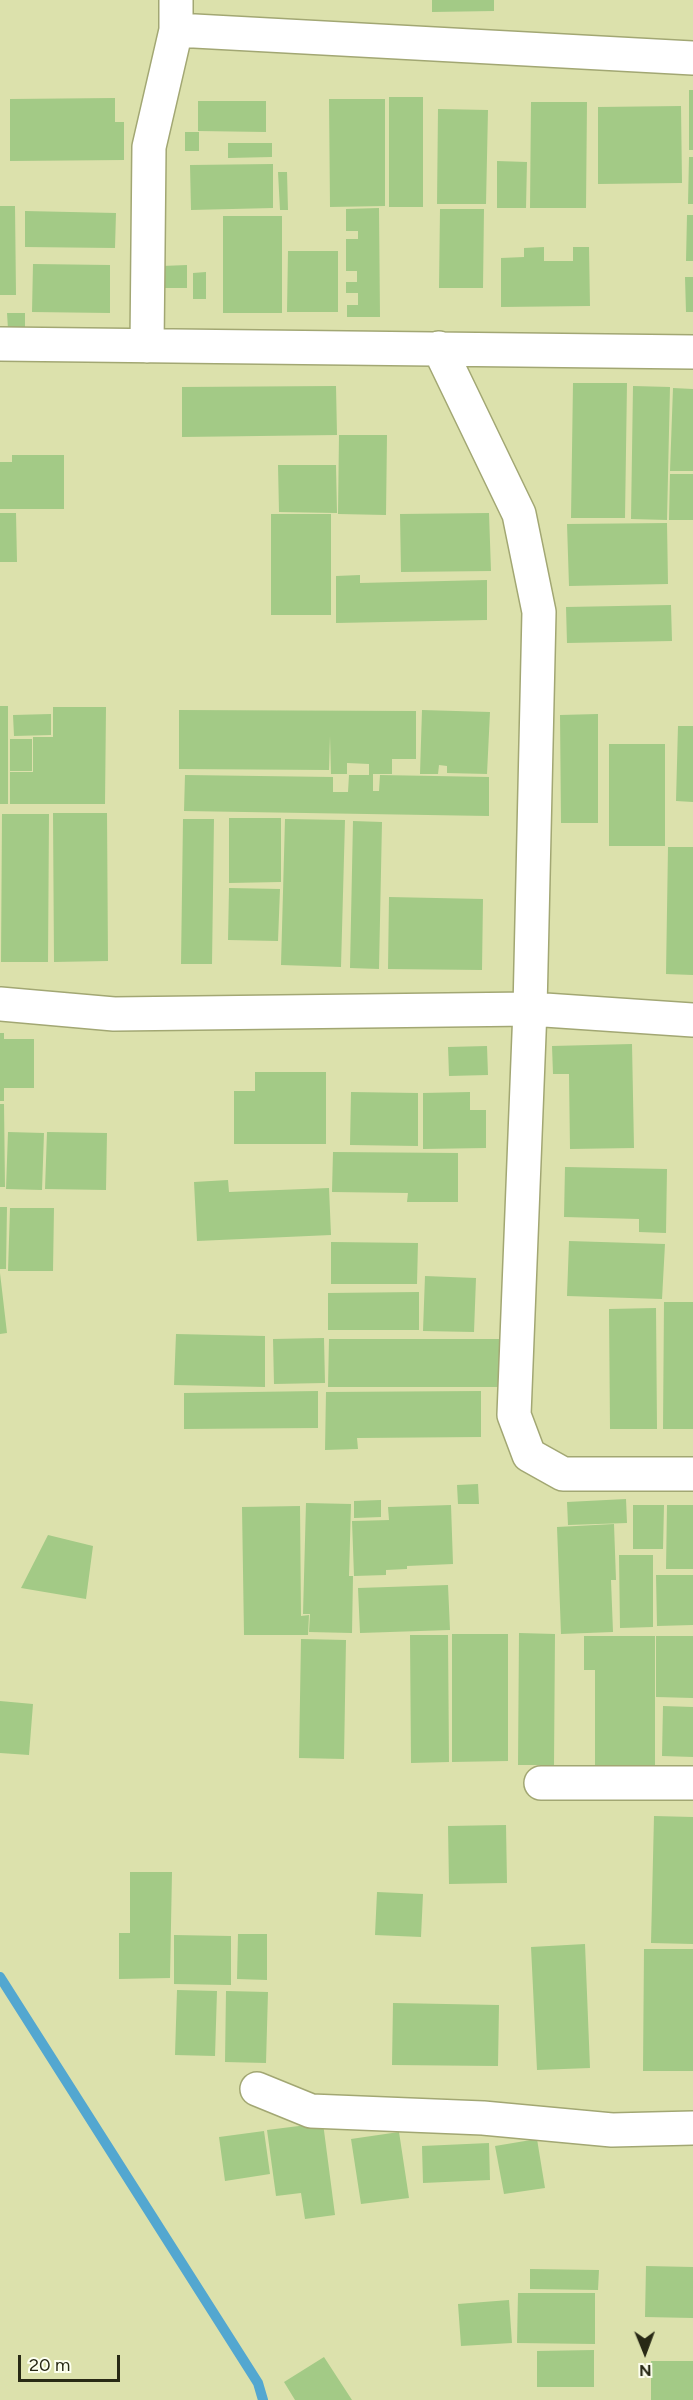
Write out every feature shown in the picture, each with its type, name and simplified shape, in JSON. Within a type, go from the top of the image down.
[{"type":"street","points":[[147,346],[149,147],[176,15],[693,58]]},
{"type":"street","points":[[0,345],[693,352]]},
{"type":"street","points":[[439,348],[519,514],[539,612],[530,1009],[514,1414],[529,1455],[563,1474],[693,1474]]},
{"type":"street","points":[[0,1004],[114,1014],[530,1009],[693,1020]]},
{"type":"street","points":[[541,1783],[693,1783]]},
{"type":"street","points":[[257,2090],[311,2110],[357,2114],[483,2118],[612,2130],[693,2128]]},
{"type":"building","points":[[432,0],[494,0],[494,11],[432,12]]},
{"type":"building","points":[[689,90],[693,90],[693,150],[689,150]]},
{"type":"building","points":[[389,97],[423,97],[423,207],[389,207]]},
{"type":"building","points":[[115,98],[115,122],[124,122],[124,160],[10,161],[10,99]]},
{"type":"building","points":[[329,99],[385,99],[385,206],[330,207]]},
{"type":"building","points":[[198,101],[266,101],[266,132],[198,131]]},
{"type":"building","points":[[531,102],[587,102],[586,208],[530,208]]},
{"type":"building","points":[[681,106],[682,183],[598,184],[598,107]]},
{"type":"building","points":[[438,109],[488,110],[486,204],[437,204]]},
{"type":"building","points":[[185,132],[199,132],[199,151],[185,151]]},
{"type":"building","points":[[228,143],[272,143],[272,157],[228,158]]},
{"type":"building","points":[[689,157],[693,157],[693,204],[688,204]]},
{"type":"building","points":[[497,161],[527,162],[526,208],[497,208]]},
{"type":"building","points":[[273,164],[273,208],[191,210],[190,165]]},
{"type":"building","points":[[278,172],[287,172],[288,210],[280,210]]},
{"type":"building","points":[[0,206],[15,206],[16,295],[0,295]]},
{"type":"building","points":[[379,208],[380,317],[347,317],[347,305],[358,305],[358,293],[346,293],[346,282],[357,282],[357,271],[346,271],[346,239],[358,239],[358,231],[346,231],[346,209]]},
{"type":"building","points":[[440,209],[484,209],[483,288],[439,288]]},
{"type":"building","points":[[25,211],[116,213],[115,248],[25,247]]},
{"type":"building","points":[[687,215],[693,215],[693,261],[686,261]]},
{"type":"building","points":[[223,216],[282,216],[282,313],[223,313]]},
{"type":"building","points":[[544,247],[544,261],[573,261],[573,247],[589,247],[590,306],[501,307],[501,258],[524,257],[524,248]]},
{"type":"building","points":[[288,251],[338,251],[338,312],[287,312]]},
{"type":"building","points":[[33,264],[110,265],[110,313],[32,312]]},
{"type":"building","points":[[187,265],[187,288],[162,288],[162,266]]},
{"type":"building","points":[[206,272],[206,299],[193,299],[193,273]]},
{"type":"building","points":[[685,277],[693,277],[693,312],[686,312]]},
{"type":"building","points":[[7,313],[25,313],[25,330],[8,329]]},
{"type":"building","points":[[573,383],[627,383],[625,518],[571,518]]},
{"type":"building","points":[[336,386],[337,435],[182,437],[182,387]]},
{"type":"building","points":[[633,386],[670,387],[667,520],[631,519]]},
{"type":"building","points":[[673,388],[693,389],[693,471],[670,471]]},
{"type":"building","points":[[339,435],[387,435],[386,515],[338,514]]},
{"type":"building","points":[[12,455],[64,455],[64,509],[0,509],[0,462],[12,462]]},
{"type":"building","points":[[278,465],[336,465],[337,513],[279,512]]},
{"type":"building","points":[[670,474],[693,474],[693,520],[669,520]]},
{"type":"building","points":[[0,513],[16,513],[17,562],[0,562]]},
{"type":"building","points":[[489,513],[491,571],[401,572],[400,514]]},
{"type":"building","points":[[271,514],[331,514],[331,615],[271,615]]},
{"type":"building","points":[[667,523],[668,584],[569,586],[567,524]]},
{"type":"building","points":[[360,575],[360,583],[487,580],[487,620],[336,623],[336,576]]},
{"type":"building","points":[[671,605],[672,641],[567,643],[566,607]]},
{"type":"building","points":[[0,706],[8,706],[8,804],[0,804]]},
{"type":"building","points":[[53,707],[106,707],[105,804],[10,804],[10,772],[33,772],[33,737],[53,737]]},
{"type":"building","points":[[179,710],[416,711],[416,759],[392,759],[392,774],[373,774],[373,791],[379,791],[380,775],[489,777],[489,816],[184,811],[185,775],[333,777],[333,792],[348,792],[349,775],[369,775],[369,764],[347,763],[347,774],[331,774],[330,736],[329,770],[179,769]]},
{"type":"building","points":[[422,710],[490,712],[487,774],[447,773],[447,766],[439,765],[438,774],[420,774]]},
{"type":"building","points":[[51,714],[51,735],[14,736],[13,715]]},
{"type":"building","points":[[598,714],[598,823],[561,823],[560,715]]},
{"type":"building","points":[[678,726],[693,726],[693,802],[676,801]]},
{"type":"building","points":[[10,739],[32,739],[32,771],[10,771]]},
{"type":"building","points":[[609,744],[665,744],[665,846],[609,846]]},
{"type":"building","points":[[53,813],[107,813],[108,961],[54,962]]},
{"type":"building","points":[[2,814],[49,814],[48,962],[1,962]]},
{"type":"building","points":[[229,818],[281,818],[281,882],[229,883]]},
{"type":"building","points":[[183,819],[214,819],[212,964],[181,964]]},
{"type":"building","points":[[285,819],[345,820],[341,967],[281,965]]},
{"type":"building","points":[[353,821],[382,822],[379,969],[350,968]]},
{"type":"building","points":[[668,847],[693,847],[693,975],[666,974]]},
{"type":"building","points":[[229,888],[280,889],[278,941],[228,940]]},
{"type":"building","points":[[389,897],[483,899],[482,970],[388,969]]},
{"type":"building","points":[[0,1033],[4,1033],[4,1039],[34,1039],[34,1088],[4,1088],[4,1101],[0,1101]]},
{"type":"building","points":[[632,1044],[634,1148],[570,1149],[569,1074],[553,1074],[552,1046]]},
{"type":"building","points":[[487,1046],[488,1075],[449,1076],[448,1047]]},
{"type":"building","points":[[255,1072],[326,1072],[326,1144],[234,1144],[234,1091],[255,1091]]},
{"type":"building","points":[[351,1092],[418,1093],[418,1146],[350,1145]]},
{"type":"building","points":[[470,1092],[470,1110],[486,1110],[486,1148],[423,1149],[423,1093]]},
{"type":"building","points":[[0,1104],[4,1104],[5,1187],[0,1187]]},
{"type":"building","points":[[8,1132],[44,1133],[42,1190],[6,1189]]},
{"type":"building","points":[[47,1132],[107,1133],[106,1190],[45,1189]]},
{"type":"building","points":[[333,1152],[458,1153],[458,1202],[407,1202],[408,1193],[332,1192]]},
{"type":"building","points":[[565,1167],[667,1169],[666,1233],[639,1232],[639,1219],[564,1217]]},
{"type":"building","points":[[228,1180],[229,1192],[329,1188],[331,1235],[197,1241],[194,1182]]},
{"type":"building","points":[[0,1207],[7,1207],[6,1269],[0,1269]]},
{"type":"building","points":[[10,1208],[54,1208],[53,1271],[8,1271]]},
{"type":"building","points":[[569,1241],[665,1244],[662,1299],[567,1296]]},
{"type":"building","points":[[331,1242],[418,1243],[417,1284],[331,1284]]},
{"type":"building","points":[[0,1273],[7,1333],[0,1334]]},
{"type":"building","points":[[425,1276],[476,1278],[474,1332],[423,1331]]},
{"type":"building","points":[[419,1292],[419,1330],[328,1330],[328,1293]]},
{"type":"building","points":[[664,1302],[693,1302],[693,1429],[663,1429]]},
{"type":"building","points":[[656,1308],[657,1429],[610,1429],[609,1309]]},
{"type":"building","points":[[176,1334],[265,1336],[265,1387],[174,1385]]},
{"type":"building","points":[[324,1338],[325,1383],[274,1384],[273,1339]]},
{"type":"building","points":[[329,1339],[499,1339],[500,1387],[328,1387]]},
{"type":"building","points":[[318,1391],[318,1428],[184,1429],[184,1393]]},
{"type":"building","points":[[481,1391],[481,1437],[357,1438],[358,1449],[325,1450],[326,1392]]},
{"type":"building","points":[[478,1484],[479,1504],[458,1504],[457,1485]]},
{"type":"building","points":[[626,1499],[627,1523],[568,1525],[567,1502]]},
{"type":"building","points":[[381,1500],[381,1517],[354,1518],[354,1501]]},
{"type":"building","points":[[306,1503],[351,1504],[349,1576],[353,1576],[352,1633],[309,1632],[310,1614],[303,1614]]},
{"type":"building","points":[[451,1505],[453,1564],[407,1566],[407,1569],[386,1570],[386,1575],[354,1576],[352,1521],[389,1520],[388,1507]]},
{"type":"building","points":[[633,1505],[664,1505],[663,1549],[633,1549]]},
{"type":"building","points":[[667,1505],[693,1505],[693,1569],[666,1569]]},
{"type":"building","points":[[300,1506],[301,1616],[309,1615],[308,1635],[244,1635],[242,1507]]},
{"type":"building","points":[[614,1524],[616,1580],[611,1580],[613,1632],[561,1634],[557,1527]]},
{"type":"building","points":[[48,1535],[93,1546],[86,1599],[21,1588]]},
{"type":"building","points":[[619,1555],[653,1555],[653,1627],[620,1628]]},
{"type":"building","points":[[656,1575],[693,1575],[693,1625],[657,1626]]},
{"type":"building","points":[[448,1585],[450,1630],[360,1633],[358,1588]]},
{"type":"building","points":[[519,1633],[555,1634],[554,1765],[518,1765]]},
{"type":"building","points":[[452,1634],[508,1634],[508,1761],[452,1762]]},
{"type":"building","points":[[410,1635],[448,1635],[449,1762],[411,1763]]},
{"type":"building","points":[[584,1636],[655,1636],[655,1766],[595,1766],[595,1670],[584,1670]]},
{"type":"building","points":[[656,1636],[693,1636],[693,1698],[656,1697]]},
{"type":"building","points":[[301,1639],[346,1640],[344,1759],[299,1758]]},
{"type":"building","points":[[0,1701],[33,1704],[29,1755],[0,1753]]},
{"type":"building","points":[[663,1706],[693,1707],[693,1757],[662,1756]]},
{"type":"building","points":[[654,1816],[693,1817],[693,1944],[651,1943]]},
{"type":"building","points":[[506,1825],[507,1883],[449,1884],[448,1826]]},
{"type":"building","points":[[130,1872],[172,1872],[170,1978],[119,1979],[119,1933],[130,1933]]},
{"type":"building","points":[[377,1892],[423,1894],[421,1937],[375,1935]]},
{"type":"building","points":[[238,1934],[267,1934],[267,1980],[237,1979]]},
{"type":"building","points":[[174,1935],[231,1936],[231,1985],[174,1984]]},
{"type":"building","points":[[585,1944],[590,2068],[537,2070],[531,1947]]},
{"type":"building","points":[[644,1949],[693,1949],[693,2071],[643,2071]]},
{"type":"building","points":[[177,1990],[217,1991],[215,2056],[175,2055]]},
{"type":"building","points":[[226,1991],[268,1992],[266,2063],[225,2062]]},
{"type":"building","points":[[393,2003],[499,2005],[498,2066],[392,2065]]},
{"type":"building","points":[[323,2123],[335,2215],[305,2219],[301,2193],[276,2196],[267,2130]]},
{"type":"building","points":[[264,2131],[270,2174],[225,2181],[219,2137]]},
{"type":"building","points":[[399,2132],[409,2198],[361,2204],[351,2139]]},
{"type":"building","points":[[537,2139],[545,2188],[504,2194],[495,2146]]},
{"type":"building","points":[[489,2143],[490,2180],[423,2183],[422,2146]]},
{"type":"building","points":[[646,2266],[693,2267],[693,2318],[645,2317]]},
{"type":"building","points":[[530,2269],[599,2270],[598,2290],[530,2289]]},
{"type":"building","points":[[518,2293],[595,2293],[595,2344],[517,2343]]},
{"type":"building","points":[[509,2300],[512,2343],[461,2346],[458,2304]]},
{"type":"building","points":[[594,2350],[594,2387],[537,2387],[537,2351]]},
{"type":"building","points":[[324,2357],[352,2400],[295,2400],[284,2382]]},
{"type":"building","points":[[651,2361],[693,2361],[693,2400],[651,2400]]},
{"type":"waterway","points":[[0,1977],[258,2383],[263,2400]]}]
